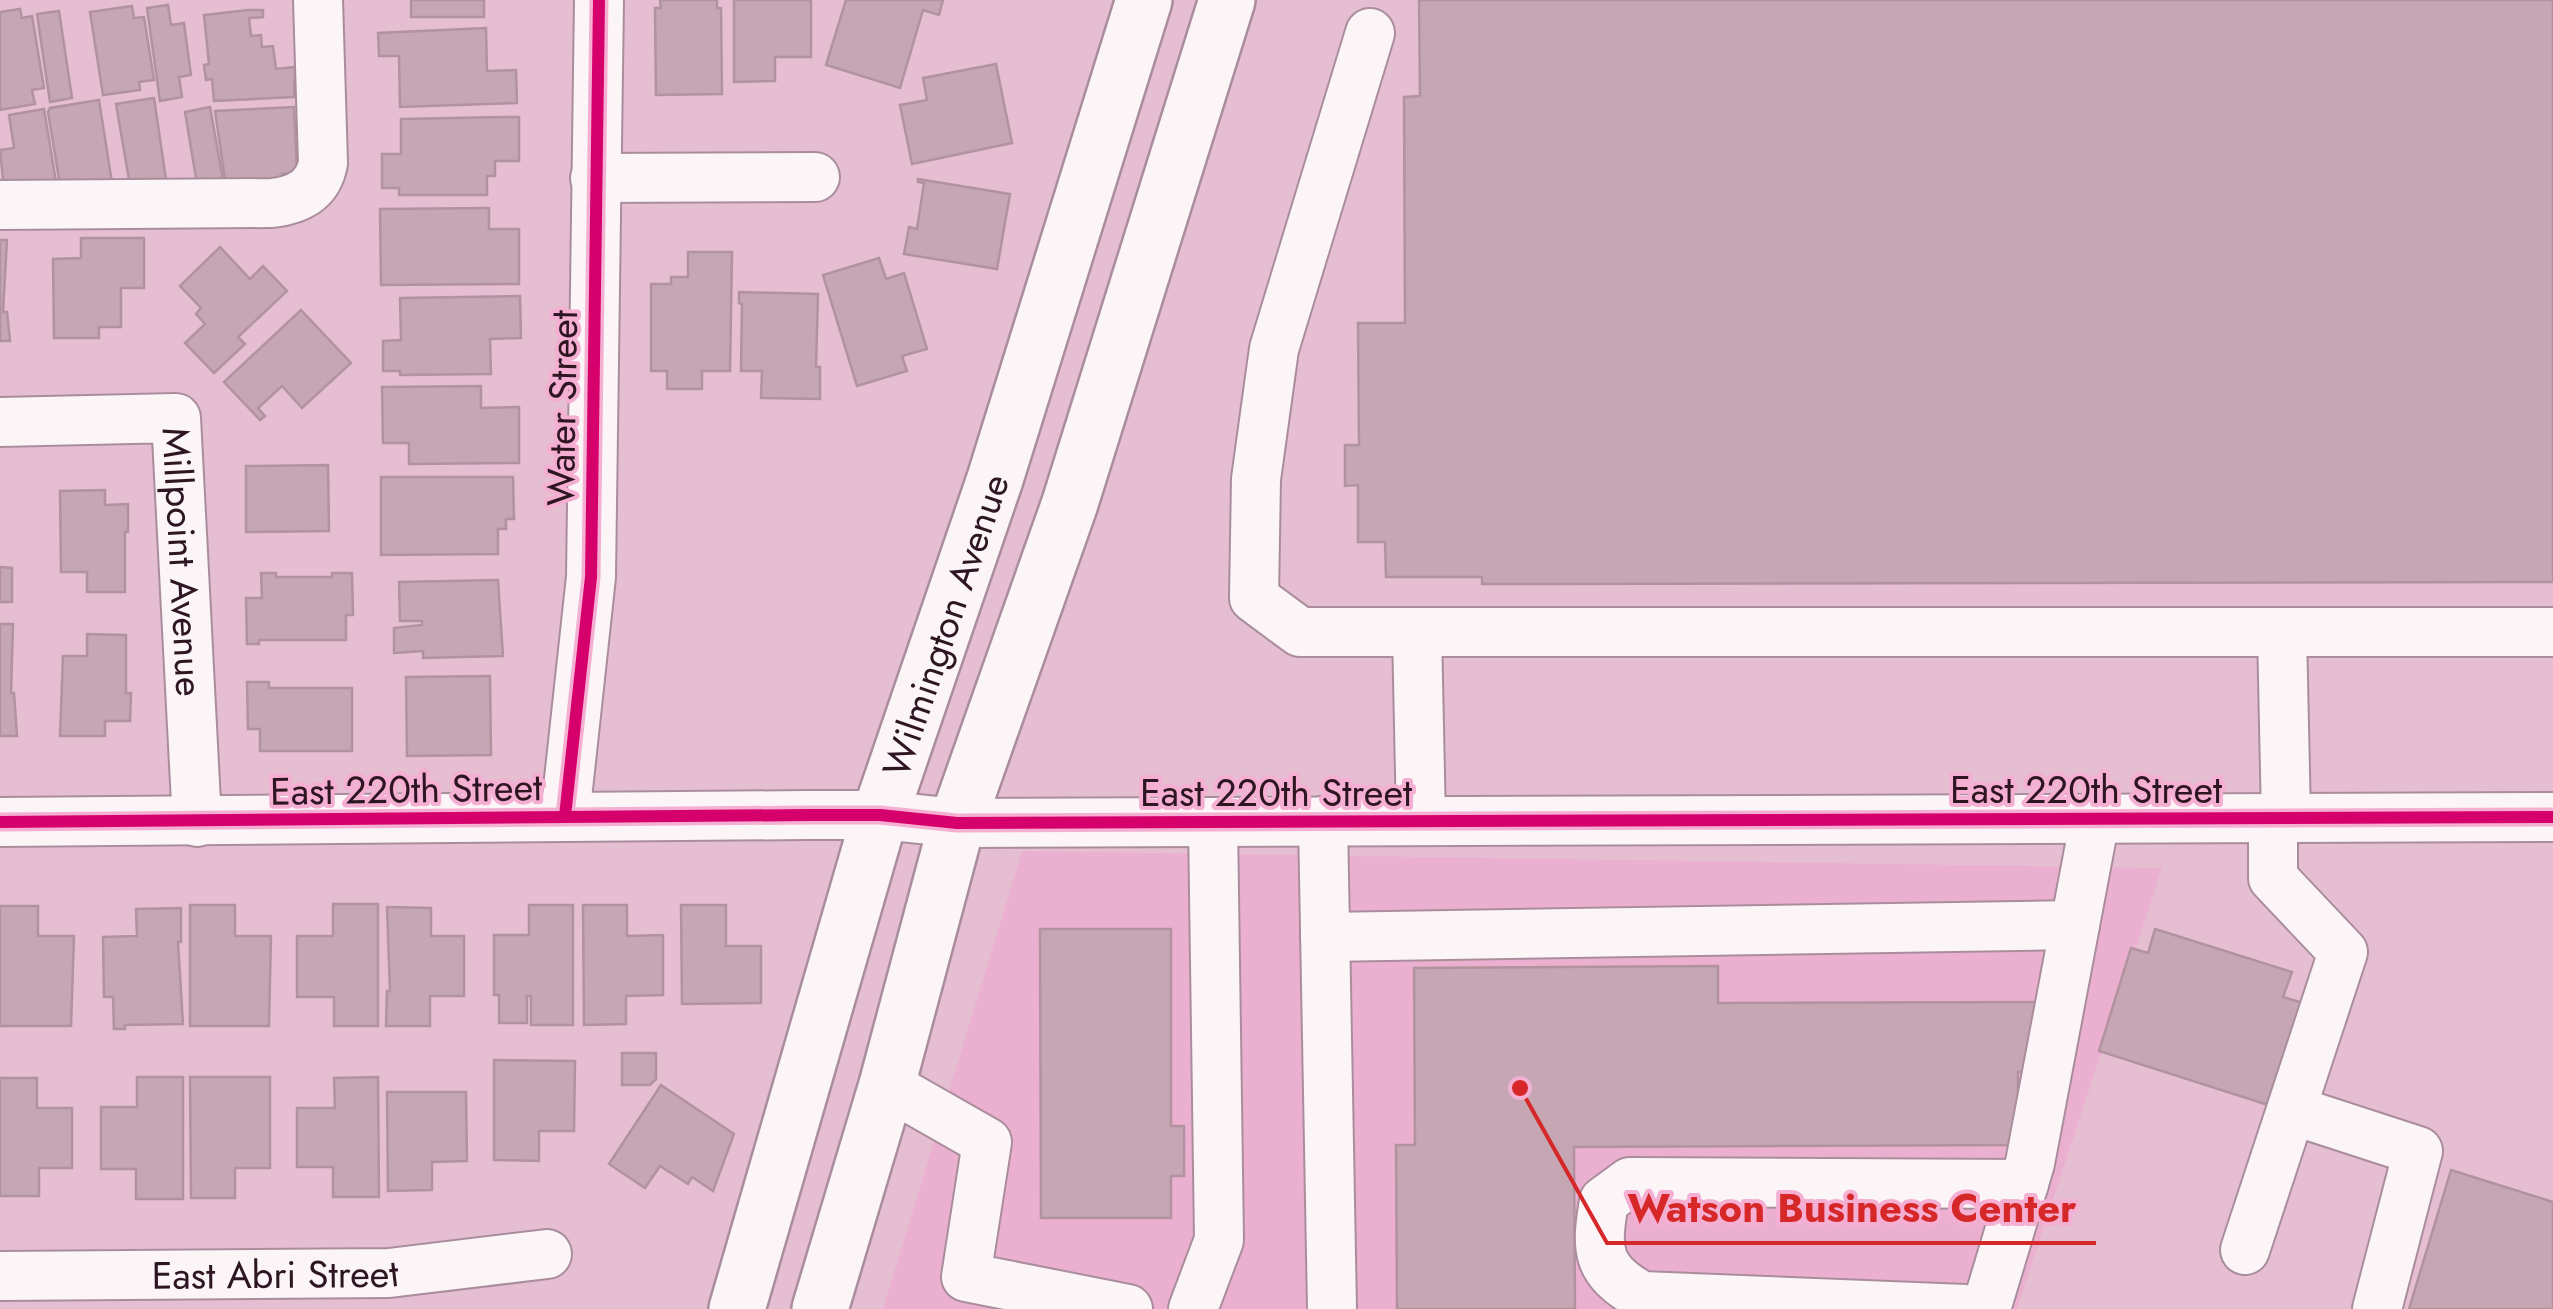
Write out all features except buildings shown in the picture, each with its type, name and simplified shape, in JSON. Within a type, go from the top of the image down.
[{"type":"main road","name":"Wilmington Avenue","points":[[737,1309],[880,815],[995,478],[1144,0]]},
{"type":"main road","name":"Wilmington Avenue","points":[[820,1309],[886,1085],[956,824],[1070,502],[1227,0]]},
{"type":"street","points":[[0,205],[272,203],[290,201],[312,188],[323,163],[318,0]]},
{"type":"street","name":"Water Street","points":[[565,816],[591,576],[598,0]]},
{"type":"street","points":[[1370,33],[1274,349],[1256,479],[1254,598],[1300,632],[2553,632]]},
{"type":"street","points":[[595,178],[815,177]]},
{"type":"street","name":"Millpoint Avenue","points":[[0,422],[176,418],[197,822]]},
{"type":"street","points":[[1417,632],[1421,822]]},
{"type":"street","points":[[2245,1250],[2343,952],[2273,878],[2279,818],[2282,632]]},
{"type":"street","name":"East 220th Street","points":[[0,822],[880,815],[956,824],[2553,817]]},
{"type":"street","points":[[1986,1309],[2024,1184],[2095,819]]},
{"type":"street","points":[[1192,1309],[1220,1240],[1214,822]]},
{"type":"street","points":[[1323,822],[1332,1309]]},
{"type":"street","points":[[1325,937],[2075,925]]},
{"type":"street","points":[[886,1085],[987,1142],[966,1277],[1128,1309]]},
{"type":"street","points":[[2292,1110],[2418,1152],[2377,1309]]},
{"type":"street","points":[[1965,1309],[1642,1296],[1620,1284],[1605,1264],[1598,1242],[1604,1201],[1630,1182],[2024,1184]]},
{"type":"street","name":"East Abri Street","points":[[0,1276],[388,1274],[547,1254]]},
{"type":"shaded area","points":[[1022,851],[2162,868],[2017,1309],[883,1309]]},
{"type":"cycle path","points":[[565,816],[591,577],[599,0]]},
{"type":"cycle path","points":[[0,822],[807,815],[880,815],[957,823],[2553,817]]},
{"type":"place","name":"Watson Business Center","points":[[1520,1088]]}]
